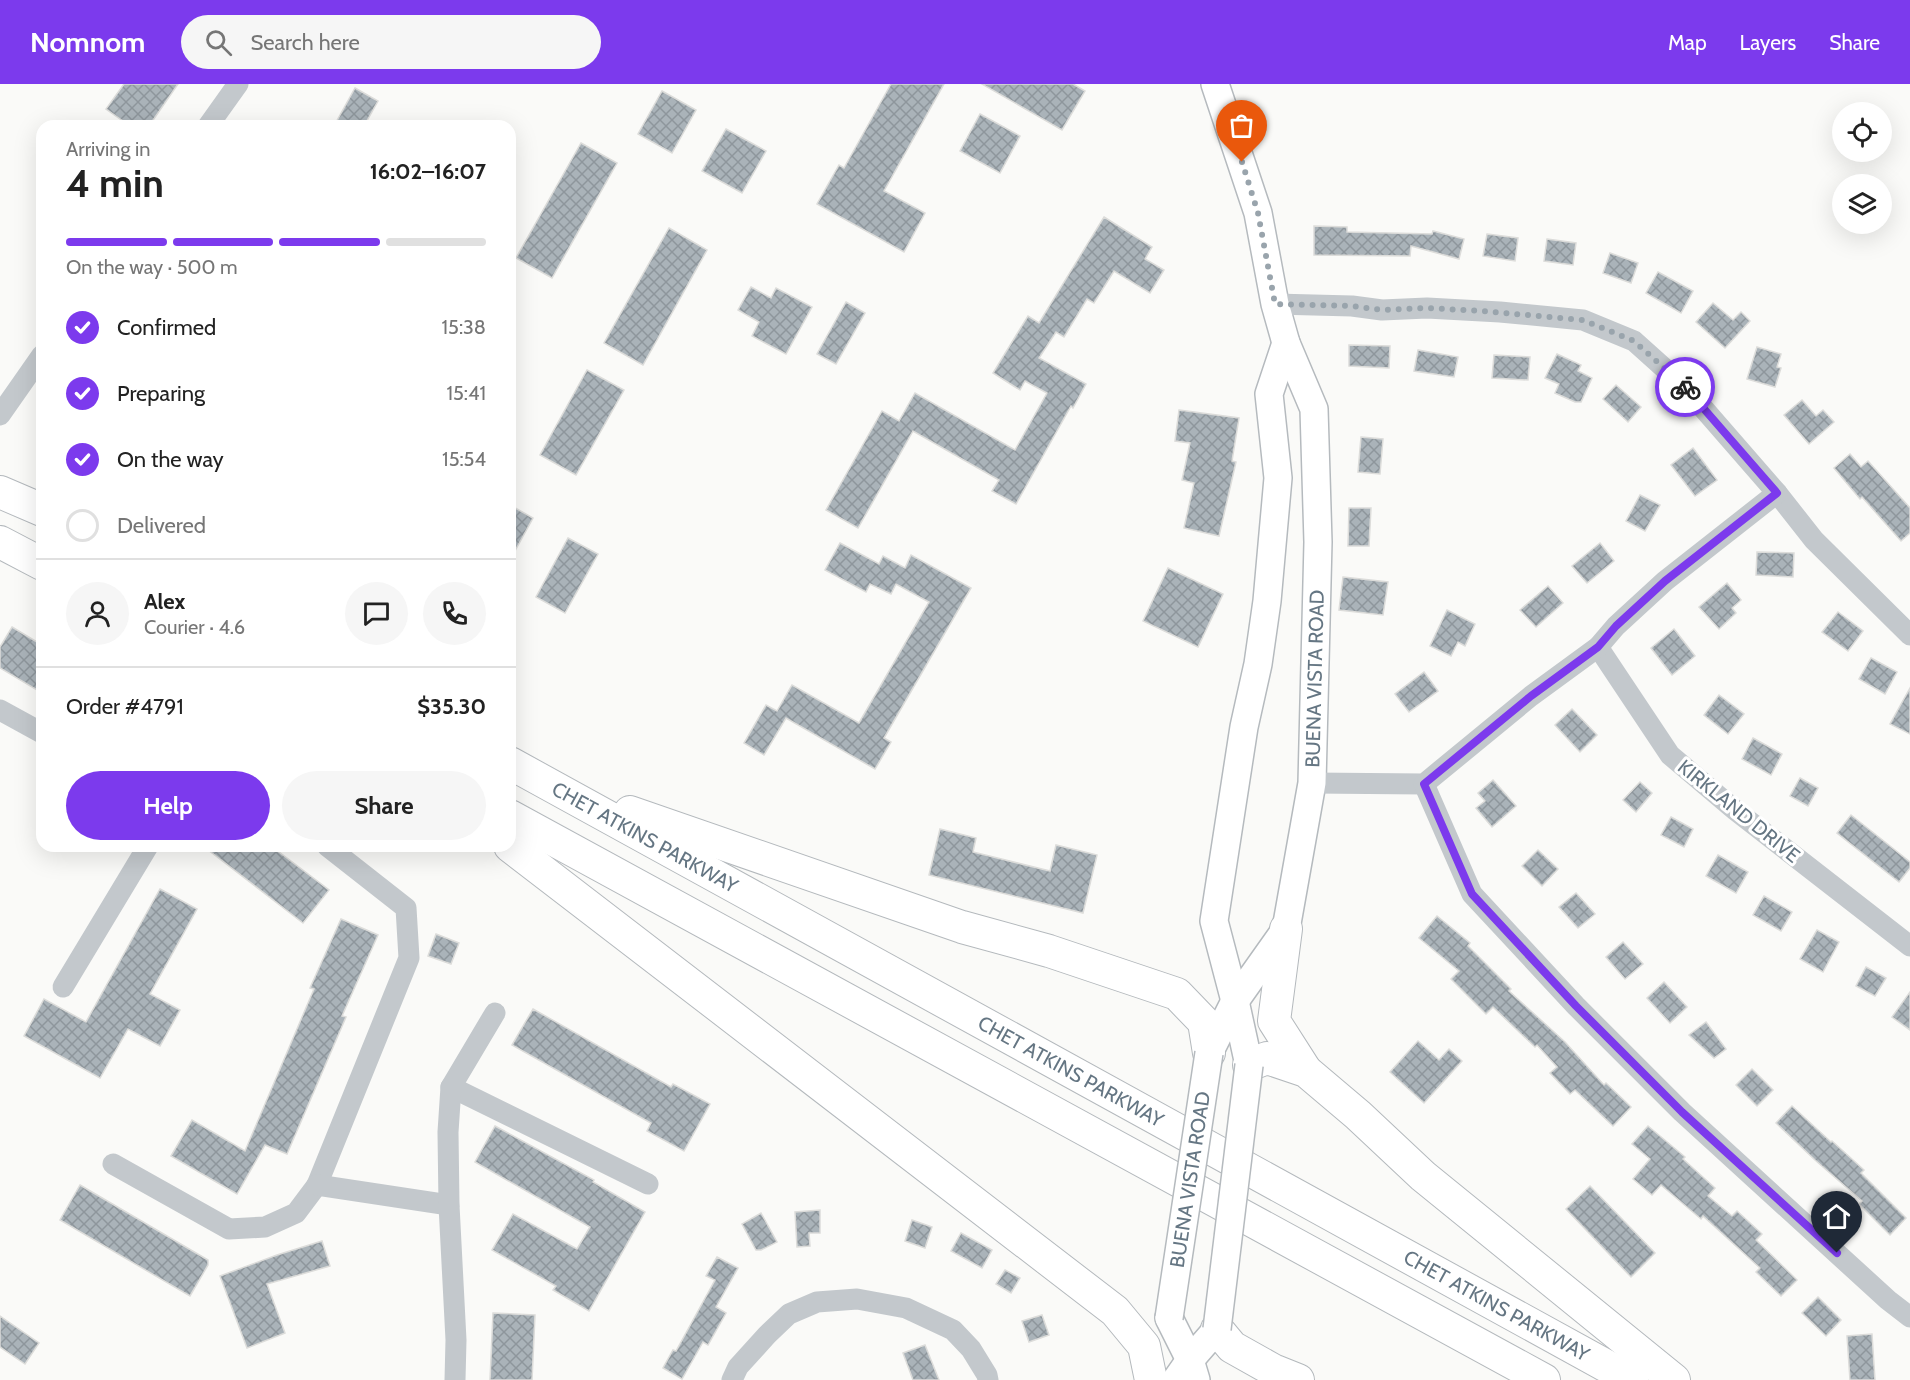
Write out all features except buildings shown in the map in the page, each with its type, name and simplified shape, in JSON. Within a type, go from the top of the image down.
[{"type":"highway","points":[[0,492],[36,507]]},
{"type":"highway","points":[[0,542],[36,561]]},
{"type":"highway","points":[[516,757],[634,814],[962,927],[1048,951],[1177,994],[1204,1022],[1209,1053]]},
{"type":"highway","name":"CHET ATKINS PARKWAY","points":[[516,767],[1632,1380]]},
{"type":"highway","points":[[516,819],[1544,1380]]},
{"type":"highway","points":[[516,851],[1115,1311],[1144,1346],[1150,1380]]},
{"type":"highway","points":[[1286,929],[1274,1021],[1306,1071],[1358,1115],[1423,1176],[1674,1380]]},
{"type":"highway","points":[[1249,1065],[1267,1058],[1306,1071]]},
{"type":"highway","points":[[1218,1329],[1232,1347],[1298,1380]]},
{"type":"main road","name":"BUENA VISTA ROAD","points":[[1187,1374],[1169,1318],[1209,1053],[1235,1001],[1286,929],[1312,783],[1318,542],[1314,409],[1287,343],[1275,304],[1258,213],[1215,84]]},
{"type":"main road","points":[[1218,1329],[1249,1065],[1214,921],[1244,727],[1258,664],[1267,601],[1278,478],[1269,394],[1287,343]]},
{"type":"main road","name":"BUENA VISTA ROAD","points":[[1187,1374],[1218,1329]]},
{"type":"street","points":[[212,120],[238,84]]},
{"type":"street","points":[[1275,304],[1352,306],[1382,310],[1426,308],[1583,320],[1634,341],[1675,378],[1777,493],[1814,540],[1910,635]]},
{"type":"street","points":[[3,410],[36,363]]},
{"type":"street","points":[[1312,783],[1424,784],[1531,696],[1598,647],[1616,626],[1665,581],[1777,493]]},
{"type":"street","name":"KIRKLAND DRIVE","points":[[1598,647],[1670,755],[1735,810],[1910,946]]},
{"type":"street","points":[[0,710],[36,730]]},
{"type":"street","points":[[1424,784],[1472,894],[1576,1006],[1682,1112],[1888,1300],[1910,1317]]},
{"type":"street","points":[[63,987],[144,852]]},
{"type":"street","points":[[113,1164],[229,1230],[265,1227],[296,1214],[317,1185],[409,958],[406,909],[335,852]]},
{"type":"street","points":[[454,1380],[456,1340],[449,1205],[448,1132],[451,1087],[495,1013]]},
{"type":"street","points":[[451,1087],[648,1184]]},
{"type":"street","points":[[317,1185],[449,1205]]},
{"type":"street","points":[[732,1380],[738,1368],[789,1314],[817,1302],[857,1299],[906,1308],[953,1330],[971,1348],[988,1380]]},
{"type":"way so far","points":[[1242,162],[1258,213],[1275,304],[1352,306],[1382,310],[1426,308],[1583,320],[1634,341],[1685,387]]},
{"type":"route","points":[[1685,387],[1777,493],[1665,581],[1616,626],[1598,647],[1531,696],[1424,784],[1472,894],[1576,1006],[1682,1112],[1837,1253]]}]
